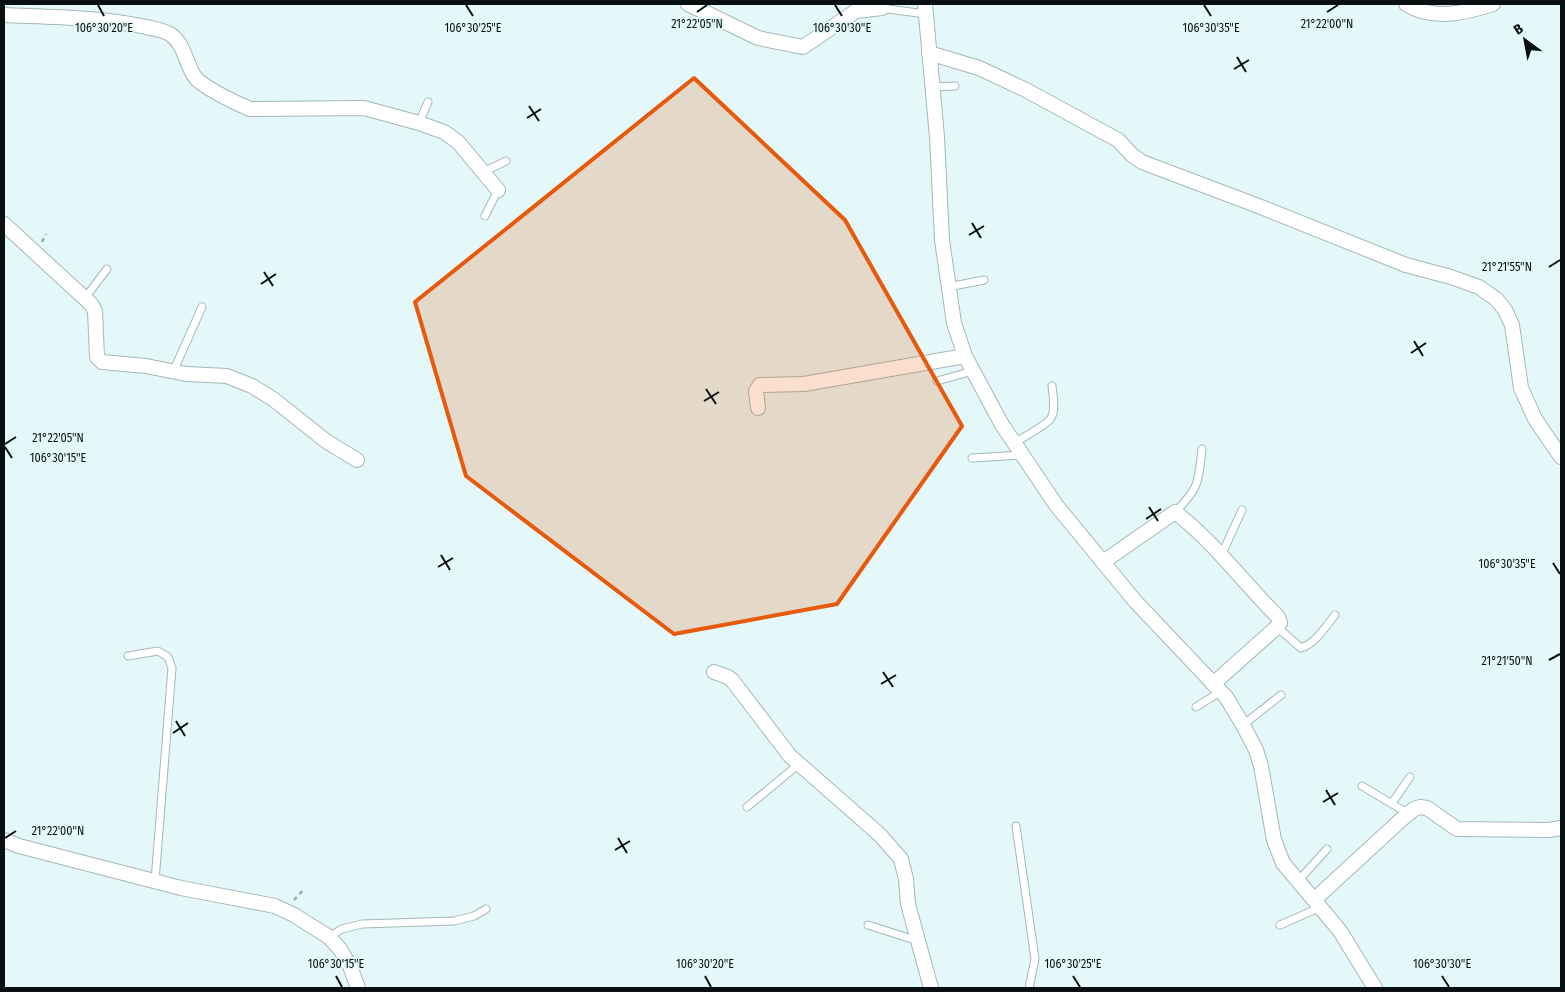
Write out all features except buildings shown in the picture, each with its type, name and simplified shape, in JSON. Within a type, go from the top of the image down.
[{"type":"street","points":[[688,4],[758,38],[802,47],[856,11],[882,8]]},
{"type":"street","points":[[1406,4],[1427,12],[1446,14],[1468,12],[1493,4]]},
{"type":"street","points":[[925,9],[930,53],[942,240],[954,323],[965,356],[1001,423],[1056,504],[1135,601],[1217,688],[1243,725],[1256,750],[1261,766],[1274,840],[1283,863],[1299,880],[1345,938],[1375,988]]},
{"type":"street","points":[[4,15],[81,18],[131,24],[160,30],[177,40],[195,78],[237,104],[250,109],[364,108],[419,123],[444,132],[458,142],[498,190]]},
{"type":"street","points":[[930,53],[979,68],[1024,89],[1118,140],[1132,155],[1142,162],[1406,265],[1479,287],[1496,299],[1505,310],[1512,325],[1522,388],[1535,419],[1561,457]]},
{"type":"street","points":[[4,224],[85,298],[95,311],[96,350],[97,357],[102,362],[146,366],[186,374],[228,376],[252,386],[273,399],[326,441],[357,460]]},
{"type":"street","points":[[758,408],[756,391],[760,385],[804,384],[965,356]]},
{"type":"street","points":[[1103,562],[1175,512],[1188,522],[1278,617],[1280,623],[1277,628],[1217,688]]},
{"type":"street","points":[[714,672],[732,680],[790,756],[880,835],[900,859],[906,879],[908,904],[931,988]]},
{"type":"street","points":[[1318,903],[1409,814],[1420,807],[1427,808],[1457,829],[1549,830],[1561,828]]},
{"type":"street","points":[[4,840],[18,846],[155,881],[275,906],[294,915],[329,937],[340,949],[350,966],[358,988]]},
{"type":"lane","points":[[855,4],[882,8],[925,9]]},
{"type":"lane","points":[[932,87],[955,86]]},
{"type":"lane","points":[[419,123],[428,102]]},
{"type":"lane","points":[[482,172],[506,161]]},
{"type":"lane","points":[[485,216],[498,190]]},
{"type":"lane","points":[[85,298],[107,269]]},
{"type":"lane","points":[[948,287],[984,280]]},
{"type":"lane","points":[[173,372],[202,307]]},
{"type":"lane","points":[[937,381],[973,371]]},
{"type":"lane","points":[[1014,443],[1050,420],[1054,403],[1052,386]]},
{"type":"lane","points":[[1175,512],[1193,494],[1197,486],[1202,449]]},
{"type":"lane","points":[[972,458],[1022,455]]},
{"type":"lane","points":[[1221,556],[1242,510]]},
{"type":"lane","points":[[1277,628],[1301,648],[1307,647],[1335,615]]},
{"type":"lane","points":[[128,656],[158,651],[168,657],[172,668],[155,881]]},
{"type":"lane","points":[[1196,707],[1217,688]]},
{"type":"lane","points":[[1243,725],[1281,695]]},
{"type":"lane","points":[[747,807],[799,764]]},
{"type":"lane","points":[[1392,803],[1410,777]]},
{"type":"lane","points":[[1362,786],[1409,814]]},
{"type":"lane","points":[[1016,826],[1035,959],[1029,988]]},
{"type":"lane","points":[[1299,880],[1327,849]]},
{"type":"lane","points":[[1280,925],[1318,903]]},
{"type":"lane","points":[[329,937],[342,929],[362,924],[454,921],[474,916],[486,908]]},
{"type":"lane","points":[[868,925],[918,941]]},
{"type":"highlighted area","points":[[694,78],[845,220],[962,426],[837,604],[674,634],[466,476],[415,302]]}]
